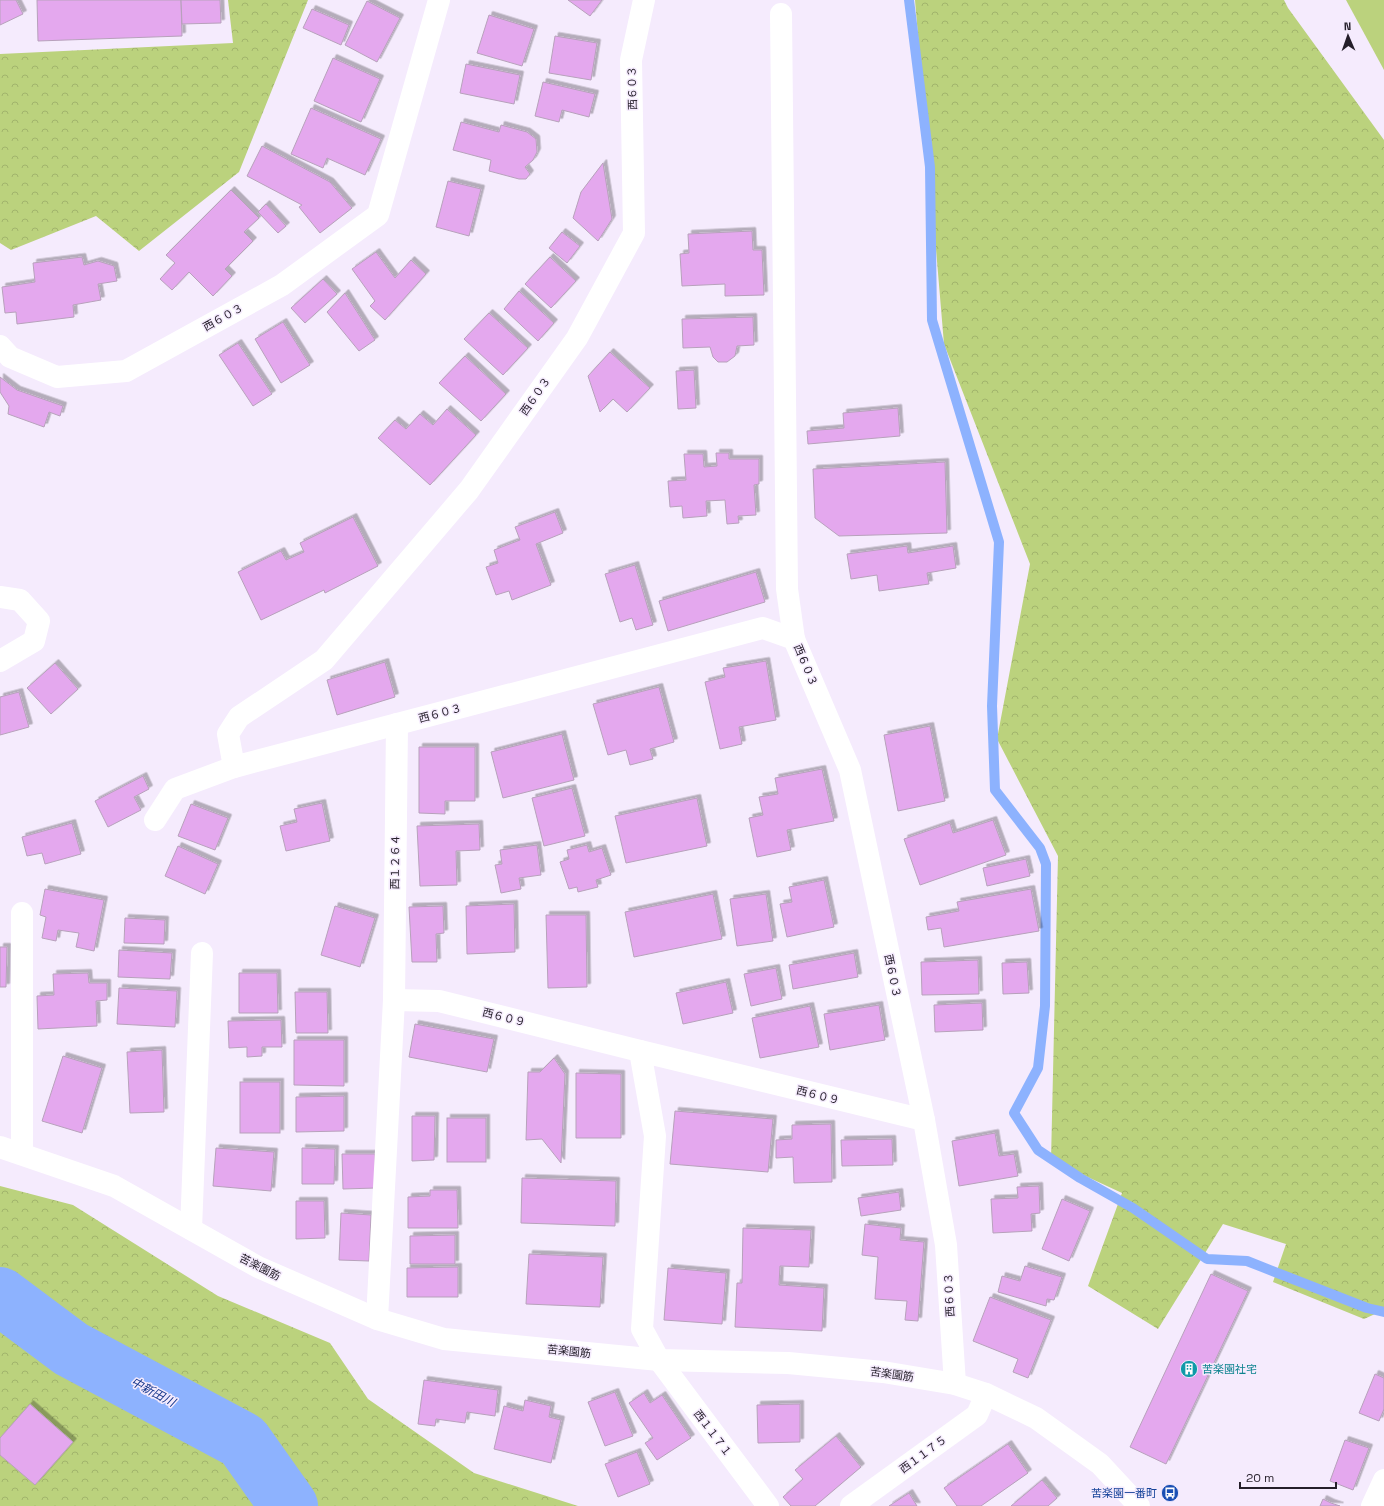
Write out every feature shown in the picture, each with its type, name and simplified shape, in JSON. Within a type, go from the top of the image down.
[{"type":"street","name":"西６０３","points":[[0,346],[10,358],[57,377],[126,370],[282,285],[378,215],[441,0]]},
{"type":"street","name":"西６０３","points":[[644,0],[632,60],[634,233],[577,338],[469,490],[324,660],[239,717],[228,734],[234,767],[763,628],[794,638],[850,770],[924,1120],[946,1245],[955,1384]]},
{"type":"street","points":[[782,14],[787,590],[794,638]]},
{"type":"street","points":[[0,597],[20,600],[39,621],[34,641],[0,661]]},
{"type":"street","name":"西１２６４","points":[[394,1000],[397,724]]},
{"type":"street","points":[[155,820],[175,789],[234,767]]},
{"type":"street","points":[[22,913],[22,1154]]},
{"type":"street","points":[[191,1229],[202,953]]},
{"type":"street","points":[[377,1319],[394,1000]]},
{"type":"street","name":"西６０９","points":[[394,1000],[439,1001],[924,1120]]},
{"type":"street","name":"西１１７１","points":[[640,1051],[655,1136],[642,1329],[659,1360],[768,1506]]},
{"type":"street","name":"苦楽園筋","points":[[0,1147],[114,1186],[258,1267],[377,1319],[444,1339],[659,1360],[788,1363],[883,1372],[955,1384],[986,1394],[1036,1418],[1100,1464],[1139,1506]]},
{"type":"street","name":"西１１７５","points":[[851,1506],[977,1414],[986,1394]]},
{"type":"street","points":[[1372,1506],[1384,1480]]},
{"type":"green space","points":[[228,0],[308,0],[239,172],[139,251],[96,216],[11,250],[0,243],[0,54],[233,43]]},
{"type":"green space","points":[[915,0],[1284,0],[1288,8],[1384,140],[1384,1310],[1364,1319],[1273,1282],[1286,1244],[1223,1224],[1158,1329],[1088,1286],[1122,1193],[1051,1160],[1058,856],[997,739],[1030,564],[944,344]]},
{"type":"green space","points":[[1346,0],[1384,0],[1384,70]]},
{"type":"green space","points":[[0,1186],[73,1205],[218,1296],[330,1343],[368,1399],[474,1473],[578,1506],[294,1506],[269,1463],[237,1473],[255,1506],[0,1506],[0,1323],[13,1310],[0,1295]]},
{"type":"building","points":[[0,0],[16,0],[23,14],[0,25]]},
{"type":"building","points":[[37,0],[181,0],[182,36],[38,41]]},
{"type":"building","points":[[181,0],[220,0],[221,23],[182,24]]},
{"type":"building","points":[[568,0],[602,0],[590,16]]},
{"type":"building","points":[[367,1],[400,18],[377,62],[345,45]]},
{"type":"building","points":[[312,9],[349,25],[341,45],[303,28]]},
{"type":"building","points":[[489,15],[534,29],[522,66],[477,53]]},
{"type":"building","points":[[555,36],[597,43],[591,80],[549,73]]},
{"type":"building","points":[[333,58],[380,79],[361,122],[314,101]]},
{"type":"building","points":[[466,64],[520,75],[514,104],[460,93]]},
{"type":"building","points":[[543,82],[595,94],[589,117],[562,110],[559,122],[535,116]]},
{"type":"building","points":[[311,108],[381,139],[365,175],[327,158],[323,168],[291,154]]},
{"type":"building","points":[[461,122],[499,132],[501,125],[527,132],[536,139],[537,152],[533,160],[525,167],[530,174],[526,179],[519,179],[489,171],[491,160],[453,150]]},
{"type":"building","points":[[262,146],[330,182],[352,208],[320,233],[299,207],[302,205],[247,176]]},
{"type":"building","points":[[603,163],[612,219],[598,241],[573,218],[581,192]]},
{"type":"building","points":[[448,181],[481,189],[469,236],[436,227]]},
{"type":"building","points":[[231,190],[259,218],[244,232],[253,241],[225,269],[232,276],[213,296],[189,272],[172,290],[160,279],[175,263],[166,255]]},
{"type":"building","points":[[266,204],[286,226],[278,233],[258,212]]},
{"type":"building","points":[[752,231],[753,250],[762,250],[764,295],[725,296],[725,284],[682,286],[680,254],[689,253],[688,234]]},
{"type":"building","points":[[562,232],[580,246],[567,263],[549,248]]},
{"type":"building","points":[[376,252],[395,278],[411,260],[426,274],[385,320],[370,306],[375,301],[352,269]]},
{"type":"building","points":[[82,257],[84,265],[98,261],[114,266],[117,281],[98,284],[101,300],[73,305],[74,317],[17,324],[16,312],[5,313],[2,287],[35,282],[33,263]]},
{"type":"building","points":[[550,257],[576,281],[551,308],[525,284]]},
{"type":"building","points":[[323,279],[337,294],[305,323],[291,308]]},
{"type":"building","points":[[519,291],[554,323],[538,341],[504,309]]},
{"type":"building","points":[[345,293],[375,340],[359,351],[327,312]]},
{"type":"building","points":[[489,313],[528,348],[503,375],[464,339]]},
{"type":"building","points":[[753,317],[754,345],[737,346],[735,356],[727,362],[718,362],[713,357],[710,347],[683,348],[682,319]]},
{"type":"building","points":[[283,322],[310,365],[281,383],[255,339]]},
{"type":"building","points":[[238,343],[272,394],[253,406],[219,355]]},
{"type":"building","points":[[610,352],[650,388],[627,412],[613,399],[600,412],[588,376]]},
{"type":"building","points":[[465,356],[506,394],[481,421],[439,383]]},
{"type":"building","points":[[694,370],[696,408],[678,409],[676,371]]},
{"type":"building","points":[[0,377],[17,390],[63,406],[60,416],[49,412],[44,427],[8,414],[9,406],[0,392]]},
{"type":"building","points":[[898,408],[900,436],[808,444],[807,431],[844,428],[843,413]]},
{"type":"building","points":[[447,409],[476,435],[430,485],[378,438],[395,420],[406,429],[420,414],[433,425]]},
{"type":"building","points":[[716,453],[729,453],[729,459],[759,459],[759,484],[754,485],[756,515],[738,516],[739,523],[727,524],[725,500],[706,501],[707,516],[683,518],[682,506],[670,507],[668,481],[686,480],[684,454],[703,454],[704,467],[717,466]]},
{"type":"building","points":[[945,462],[947,533],[839,536],[815,518],[813,469]]},
{"type":"building","points":[[555,512],[563,533],[536,544],[551,585],[512,600],[509,591],[496,595],[486,567],[498,563],[494,550],[520,540],[515,527]]},
{"type":"building","points":[[353,517],[378,566],[325,593],[324,590],[261,620],[238,572],[281,551],[286,560],[304,552],[300,543]]},
{"type":"building","points":[[907,546],[908,553],[953,546],[956,568],[927,573],[929,584],[879,591],[877,575],[851,579],[847,554]]},
{"type":"building","points":[[635,565],[653,625],[636,630],[632,618],[620,622],[605,574]]},
{"type":"building","points":[[756,572],[765,602],[668,631],[659,601]]},
{"type":"building","points":[[766,661],[776,720],[739,727],[742,744],[720,749],[705,682],[725,677],[723,668]]},
{"type":"building","points":[[385,662],[395,697],[337,715],[327,680]]},
{"type":"building","points":[[55,663],[78,689],[51,714],[27,688]]},
{"type":"building","points":[[659,687],[674,742],[650,749],[653,759],[630,765],[626,750],[608,755],[593,704]]},
{"type":"building","points":[[19,692],[29,727],[0,735],[0,697]]},
{"type":"building","points":[[930,726],[945,801],[898,811],[884,735]]},
{"type":"building","points":[[562,734],[574,780],[503,798],[491,752]]},
{"type":"building","points":[[419,747],[475,747],[475,801],[445,801],[445,814],[419,813]]},
{"type":"building","points":[[822,769],[834,821],[787,830],[791,850],[757,857],[749,818],[763,815],[759,797],[778,794],[775,778]]},
{"type":"building","points":[[143,776],[149,789],[134,797],[141,810],[108,827],[95,801]]},
{"type":"building","points":[[572,788],[585,836],[544,846],[532,798]]},
{"type":"building","points":[[697,798],[707,846],[626,863],[615,816]]},
{"type":"building","points":[[322,803],[330,841],[286,851],[280,826],[297,822],[294,809]]},
{"type":"building","points":[[191,804],[228,818],[215,850],[178,836]]},
{"type":"building","points":[[993,820],[1006,855],[920,885],[904,839],[950,823],[953,833]]},
{"type":"building","points":[[72,823],[81,854],[45,864],[42,853],[27,856],[22,837]]},
{"type":"building","points":[[479,824],[480,850],[456,851],[457,885],[420,886],[417,826]]},
{"type":"building","points":[[537,845],[541,875],[519,878],[521,889],[501,893],[495,865],[502,864],[500,850]]},
{"type":"building","points":[[587,845],[589,852],[602,848],[611,875],[596,880],[598,887],[578,892],[577,887],[569,889],[560,862],[569,859],[567,850]]},
{"type":"building","points":[[178,846],[218,864],[205,894],[165,876]]},
{"type":"building","points":[[1026,859],[1030,876],[987,886],[983,868]]},
{"type":"building","points":[[824,880],[834,927],[787,937],[780,904],[792,902],[789,887]]},
{"type":"building","points":[[45,889],[104,900],[94,951],[76,947],[79,933],[58,930],[56,941],[42,938],[46,917],[40,915]]},
{"type":"building","points":[[1031,889],[1039,931],[944,947],[941,928],[928,930],[926,917],[959,911],[957,902]]},
{"type":"building","points":[[713,894],[722,939],[634,957],[625,912]]},
{"type":"building","points":[[766,894],[773,941],[737,946],[730,899]]},
{"type":"building","points":[[514,904],[515,952],[467,954],[466,906]]},
{"type":"building","points":[[335,906],[375,918],[360,967],[321,955]]},
{"type":"building","points":[[443,906],[444,933],[436,934],[437,962],[412,962],[409,907]]},
{"type":"building","points":[[546,915],[586,915],[587,987],[548,988]]},
{"type":"building","points":[[125,918],[165,920],[164,944],[124,943]]},
{"type":"building","points":[[0,947],[7,947],[6,987],[0,987]]},
{"type":"building","points":[[119,950],[172,953],[170,979],[118,977]]},
{"type":"building","points":[[854,953],[858,977],[793,989],[789,965]]},
{"type":"building","points":[[978,960],[979,994],[922,995],[921,962]]},
{"type":"building","points":[[1027,962],[1029,993],[1003,994],[1002,963]]},
{"type":"building","points":[[776,968],[782,999],[751,1006],[744,974]]},
{"type":"building","points":[[88,973],[89,983],[107,983],[107,1000],[96,1001],[97,1026],[38,1029],[37,996],[54,995],[53,974]]},
{"type":"building","points":[[239,973],[277,973],[278,1013],[239,1013]]},
{"type":"building","points":[[726,982],[733,1013],[683,1024],[676,993]]},
{"type":"building","points":[[119,988],[177,991],[175,1027],[117,1024]]},
{"type":"building","points":[[295,992],[327,992],[328,1033],[296,1033]]},
{"type":"building","points":[[982,1003],[983,1030],[935,1032],[934,1005]]},
{"type":"building","points":[[879,1005],[885,1040],[830,1050],[824,1014]]},
{"type":"building","points":[[810,1006],[819,1047],[760,1058],[752,1018]]},
{"type":"building","points":[[281,1020],[282,1047],[262,1047],[262,1056],[247,1057],[247,1047],[229,1048],[228,1021]]},
{"type":"building","points":[[415,1024],[494,1039],[487,1072],[409,1057]]},
{"type":"building","points":[[294,1040],[344,1040],[344,1086],[294,1085]]},
{"type":"building","points":[[162,1050],[164,1112],[130,1113],[127,1052]]},
{"type":"building","points":[[63,1056],[102,1068],[82,1133],[42,1121]]},
{"type":"building","points":[[554,1058],[565,1074],[561,1163],[542,1139],[526,1140],[528,1072],[540,1072]]},
{"type":"building","points":[[576,1073],[621,1074],[621,1138],[576,1138]]},
{"type":"building","points":[[240,1082],[280,1082],[280,1133],[240,1133]]},
{"type":"building","points":[[344,1096],[344,1131],[296,1132],[296,1097]]},
{"type":"building","points":[[675,1111],[773,1119],[768,1172],[670,1164]]},
{"type":"building","points":[[412,1116],[435,1116],[434,1160],[412,1161]]},
{"type":"building","points":[[447,1118],[486,1118],[486,1162],[447,1162]]},
{"type":"building","points":[[831,1124],[832,1182],[794,1183],[793,1157],[776,1158],[776,1140],[792,1139],[792,1125]]},
{"type":"building","points":[[995,1133],[999,1156],[1014,1154],[1018,1176],[959,1186],[952,1141]]},
{"type":"building","points":[[892,1139],[893,1165],[842,1166],[841,1140]]},
{"type":"building","points":[[216,1148],[274,1152],[271,1191],[213,1186]]},
{"type":"building","points":[[302,1148],[335,1149],[334,1184],[302,1184]]},
{"type":"building","points":[[342,1154],[375,1154],[376,1188],[343,1189]]},
{"type":"building","points":[[522,1178],[616,1181],[615,1226],[521,1223]]},
{"type":"building","points":[[1039,1186],[1040,1213],[1031,1214],[1032,1231],[993,1233],[991,1199],[1018,1198],[1017,1187]]},
{"type":"building","points":[[430,1190],[457,1190],[458,1228],[408,1228],[408,1197],[430,1196]]},
{"type":"building","points":[[899,1192],[901,1210],[861,1216],[858,1198]]},
{"type":"building","points":[[1062,1199],[1090,1211],[1069,1261],[1042,1249]]},
{"type":"building","points":[[296,1201],[324,1201],[325,1238],[296,1239]]},
{"type":"building","points":[[341,1213],[371,1215],[369,1261],[339,1260]]},
{"type":"building","points":[[865,1224],[901,1228],[900,1240],[924,1242],[918,1321],[905,1320],[907,1301],[875,1299],[878,1257],[862,1255]]},
{"type":"building","points":[[743,1228],[811,1230],[809,1267],[780,1266],[779,1285],[824,1288],[822,1331],[735,1327],[737,1283],[742,1283]]},
{"type":"building","points":[[455,1235],[455,1264],[410,1264],[410,1236]]},
{"type":"building","points":[[529,1254],[603,1257],[600,1307],[526,1304]]},
{"type":"building","points":[[1025,1266],[1062,1277],[1054,1300],[1047,1299],[1046,1306],[998,1292],[1002,1276],[1020,1281]]},
{"type":"building","points":[[458,1267],[458,1297],[407,1297],[407,1268]]},
{"type":"building","points":[[668,1268],[726,1273],[722,1324],[664,1320]]},
{"type":"building","name":"苦楽園社宅","points":[[1211,1274],[1248,1291],[1166,1464],[1130,1447]]},
{"type":"building","points":[[990,1297],[1051,1320],[1028,1378],[1013,1372],[1018,1359],[973,1341]]},
{"type":"building","points":[[1375,1374],[1384,1378],[1384,1409],[1379,1421],[1359,1413]]},
{"type":"building","points":[[424,1380],[498,1390],[495,1416],[467,1412],[465,1423],[436,1419],[435,1426],[418,1424]]},
{"type":"building","points":[[615,1392],[633,1436],[605,1446],[588,1402]]},
{"type":"building","points":[[644,1393],[650,1403],[662,1395],[691,1438],[657,1460],[645,1443],[653,1438],[629,1403]]},
{"type":"building","points":[[525,1400],[551,1406],[549,1417],[561,1420],[551,1463],[494,1449],[504,1406],[523,1411]]},
{"type":"building","points":[[30,1404],[73,1442],[35,1485],[0,1455],[0,1438]]},
{"type":"building","points":[[800,1404],[800,1442],[758,1443],[757,1405]]},
{"type":"building","points":[[836,1436],[861,1467],[815,1506],[791,1506],[783,1497],[803,1479],[795,1470]]},
{"type":"building","points":[[1345,1440],[1369,1448],[1353,1490],[1330,1481]]},
{"type":"building","points":[[1008,1444],[1028,1473],[981,1506],[957,1506],[944,1488]]},
{"type":"building","points":[[637,1452],[650,1484],[618,1497],[605,1464]]},
{"type":"building","points":[[1042,1480],[1057,1498],[1048,1506],[1011,1506]]},
{"type":"building","points":[[909,1493],[917,1506],[889,1506]]},
{"type":"building","points":[[1323,1499],[1331,1503],[1340,1506],[1320,1506]]},
{"type":"waterway","points":[[909,0],[930,167],[932,320],[999,542],[992,706],[995,790],[1040,848],[1046,864],[1045,1006],[1038,1068],[1014,1113],[1038,1150],[1080,1178],[1133,1208],[1207,1259],[1247,1261],[1367,1308],[1384,1312]]},
{"type":"waterway","name":"中新田川","points":[[0,1296],[71,1349],[243,1441],[289,1506]]},
{"type":"place","name":"苦楽園社宅","points":[[1189,1369]]},
{"type":"place","name":"苦楽園一番町","points":[[1170,1493]]}]
